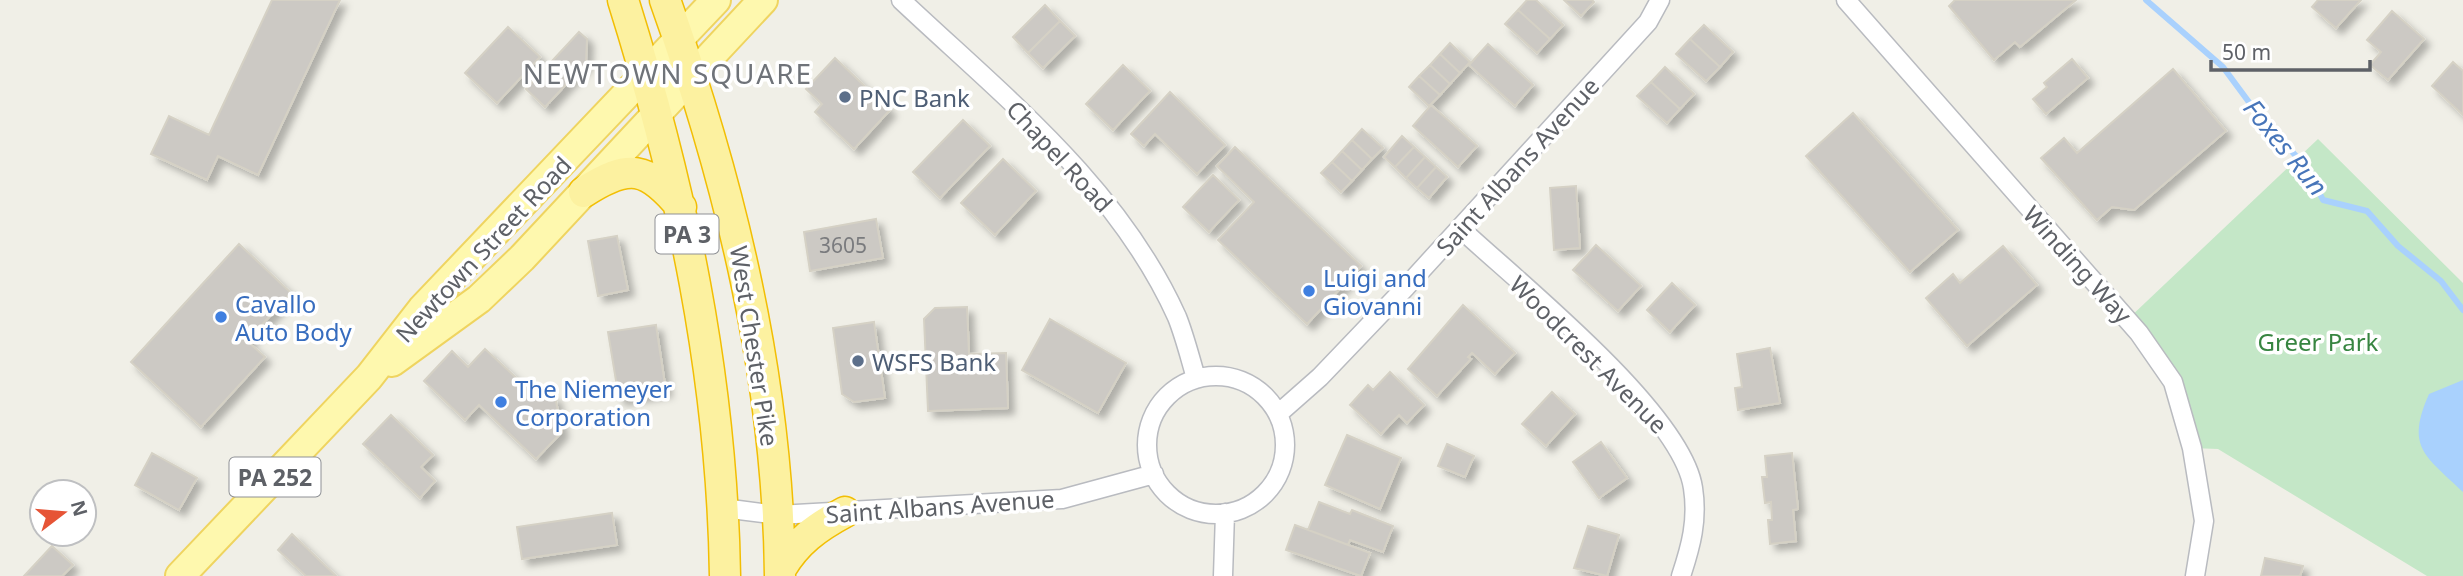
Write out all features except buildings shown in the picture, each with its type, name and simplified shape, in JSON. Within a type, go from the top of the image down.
[{"type":"highway","name":"West Chester Pike","points":[[623,0],[658,113],[681,208],[708,356],[723,508],[725,576]]},
{"type":"highway","name":"West Chester Pike","points":[[665,0],[692,77],[724,188],[749,293],[768,409],[778,515],[780,573]]},
{"type":"highway","points":[[584,192],[619,173],[638,172],[660,184],[681,208]]},
{"type":"highway","points":[[780,573],[804,538],[845,512]]},
{"type":"main road","name":"Newtown Street Road","points":[[369,377],[422,309],[716,0]]},
{"type":"main road","name":"Newtown Street Road","points":[[369,377],[479,299],[584,192],[763,0]]},
{"type":"main road","name":"PA 252","points":[[180,576],[369,377]]},
{"type":"street","name":"Chapel Road","points":[[901,0],[1042,132],[1099,192],[1144,257],[1164,292],[1178,320],[1196,378]]},
{"type":"street","name":"Saint Albans Avenue","points":[[1278,414],[1320,377],[1461,229],[1648,22],[1660,0]]},
{"type":"street","name":"Winding Way","points":[[1846,0],[2139,333],[2173,382],[2199,478],[2204,521],[2195,576]]},
{"type":"street","name":"Woodcrest Avenue","points":[[1461,229],[1637,394],[1670,433],[1679,448],[1693,486],[1695,534],[1681,576]]},
{"type":"street","points":[[1215,376],[1240,379],[1266,398],[1278,414],[1285,444],[1279,473],[1255,501],[1225,513],[1196,511],[1180,503],[1154,474],[1147,439],[1154,414],[1168,395],[1196,378],[1215,376]]},
{"type":"street","name":"Saint Albans Avenue","points":[[723,508],[778,515],[1062,499],[1154,474]]},
{"type":"street","points":[[1223,576],[1225,513]]},
{"type":"green space","name":"Greer Park","points":[[2318,139],[2463,283],[2463,576],[2427,576],[2218,449],[2192,448],[2173,382],[2127,320]]},
{"type":"water","points":[[2463,380],[2463,492],[2423,450],[2419,427],[2429,394]]},
{"type":"waterway","name":"Foxes Run","points":[[2146,0],[2223,67],[2257,113],[2306,167],[2323,200],[2367,211],[2398,246],[2441,281],[2463,310]]},
{"type":"place","name":"PNC Bank","points":[[845,97]]},
{"type":"place","name":"Luigi and Giovanni","points":[[1309,291]]},
{"type":"place","name":"Cavallo Auto Body","points":[[221,317]]},
{"type":"place","name":"WSFS Bank","points":[[858,361]]},
{"type":"place","name":"The Niemeyer Corporation","points":[[501,402]]},
{"type":"district","name":"NEWTOWN SQUARE","points":[[668,73]]}]
